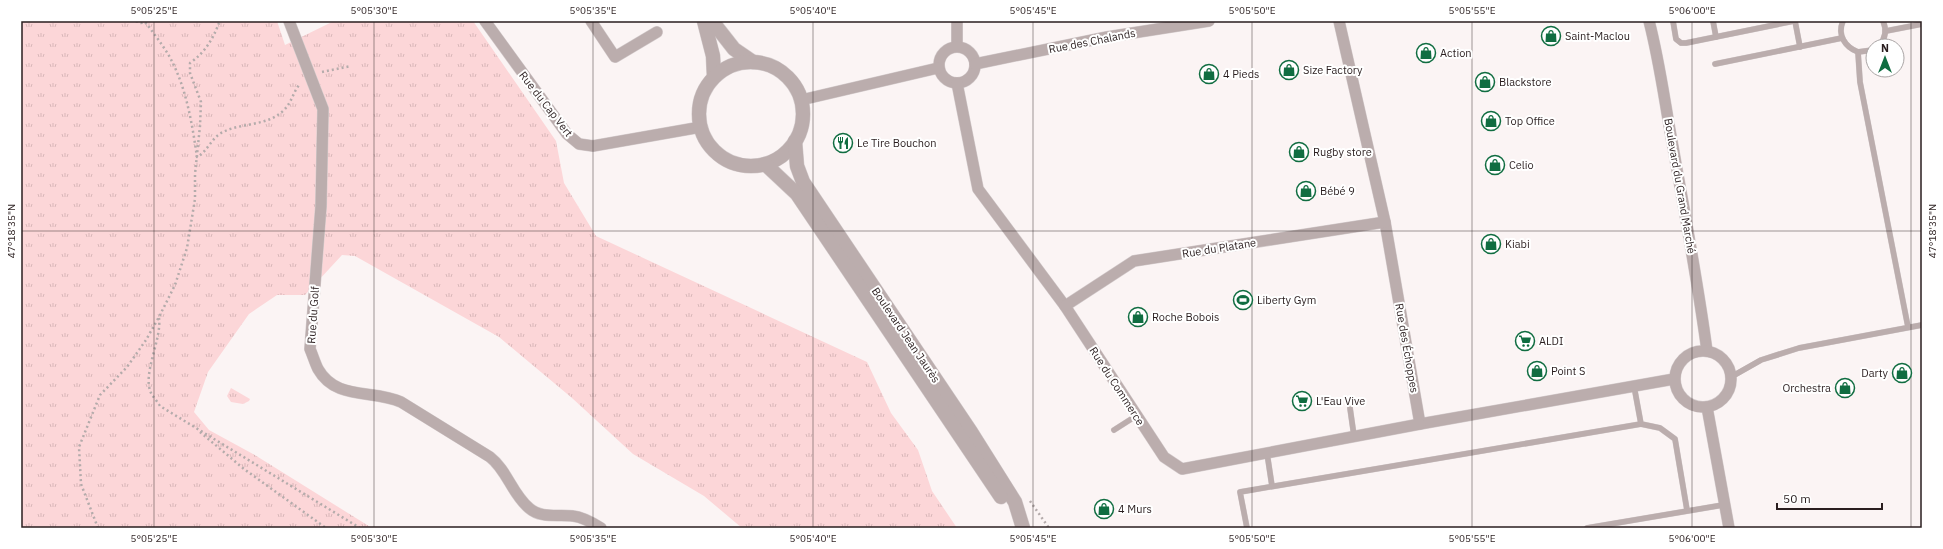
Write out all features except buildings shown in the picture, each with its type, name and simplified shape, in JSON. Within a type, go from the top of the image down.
[{"type":"street","name":"Rue du Golf","points":[[289,21],[323,109],[321,206],[310,349],[318,370],[333,386],[352,393],[389,396],[401,402],[490,457],[498,463],[513,489],[529,509],[538,514],[574,516],[587,520],[601,528]]},
{"type":"street","name":"Rue du Cap Vert","points":[[484,21],[567,134],[580,144],[593,146],[701,127]]},
{"type":"street","points":[[591,21],[615,57],[657,32]]},
{"type":"street","points":[[704,21],[713,56],[714,77]]},
{"type":"street","points":[[712,21],[734,49],[753,62]]},
{"type":"street","points":[[957,21],[957,46]]},
{"type":"street","name":"Rue des Chalands","points":[[975,64],[1107,37],[1209,21]]},
{"type":"street","name":"Rue des Échoppes","points":[[1339,21],[1385,222],[1420,424]]},
{"type":"street","name":"Boulevard du Grand Marché","points":[[1649,21],[1658,56],[1696,273],[1707,351]]},
{"type":"street","points":[[957,46],[967,50],[974,59],[975,64],[972,75],[968,80],[957,83],[947,81],[938,68],[942,53],[951,47],[957,46]]},
{"type":"street","points":[[753,62],[769,65],[783,73],[794,85],[801,100],[803,114],[801,128],[795,141],[787,151],[777,159],[765,164],[749,166],[718,154],[707,142],[701,127],[699,114],[701,100],[706,88],[714,77],[725,68],[739,63],[753,62]]},
{"type":"street","points":[[801,100],[938,68]]},
{"type":"street","name":"Rue du Commerce","points":[[957,83],[978,189],[1065,306],[1164,457],[1182,469],[1420,424]]},
{"type":"street","name":"Boulevard Jean Jaurès","points":[[795,141],[797,166],[803,182],[971,432],[1015,502],[1023,528]]},
{"type":"street","name":"Boulevard Jean Jaurès","points":[[765,164],[797,194],[1023,528]]},
{"type":"street","name":"Rue du Platane","points":[[1065,306],[1134,261],[1385,222]]},
{"type":"street","points":[[1698,351],[1707,351],[1716,354],[1724,360],[1729,368],[1731,377],[1731,385],[1725,397],[1715,405],[1707,407],[1693,405],[1681,397],[1676,389],[1674,379],[1676,370],[1681,361],[1698,351]]},
{"type":"street","points":[[1420,424],[1674,379]]},
{"type":"street","points":[[1707,407],[1723,505],[1729,528]]},
{"type":"lane","points":[[1673,21],[1676,39],[1681,42],[1716,37],[1794,21],[1800,47]]},
{"type":"lane","points":[[1713,21],[1716,37]]},
{"type":"lane","points":[[1843,21],[1841,30],[1842,38],[1851,49],[1858,52],[1865,51]]},
{"type":"lane","points":[[1883,21],[1886,31],[1884,38]]},
{"type":"lane","points":[[1886,31],[1922,24]]},
{"type":"lane","points":[[1715,64],[1842,38]]},
{"type":"lane","points":[[1858,52],[1860,82],[1908,327]]},
{"type":"lane","points":[[1731,377],[1761,360],[1799,348],[1922,325]]},
{"type":"lane","points":[[1634,386],[1641,424]]},
{"type":"lane","points":[[1350,408],[1354,436]]},
{"type":"lane","points":[[1114,430],[1136,416]]},
{"type":"lane","points":[[1247,528],[1240,492],[1641,424],[1660,428],[1676,439],[1687,510]]},
{"type":"lane","points":[[1267,453],[1272,486]]},
{"type":"lane","points":[[1587,528],[1723,505]]},
{"type":"path","points":[[136,21],[141,23],[145,22],[168,55],[178,76],[190,118],[197,157]]},
{"type":"path","points":[[98,528],[81,484],[79,447],[100,395],[126,367],[146,340],[175,285],[187,248],[195,199],[200,126],[201,102],[190,73],[190,63],[202,54],[211,42],[219,24]]},
{"type":"path","points":[[197,157],[202,155],[215,137],[222,132],[276,117],[292,102],[297,88],[302,82],[322,72],[351,66]]},
{"type":"path","points":[[159,317],[160,327],[149,376],[150,391],[160,406],[360,528]]},
{"type":"path","points":[[192,425],[244,469],[326,528]]},
{"type":"green space","points":[[21,21],[277,21],[285,45],[334,21],[473,21],[556,141],[564,183],[596,236],[867,362],[891,413],[918,450],[932,491],[957,528],[742,528],[704,496],[633,454],[572,398],[499,337],[355,256],[342,255],[305,295],[277,295],[249,314],[208,372],[194,412],[209,430],[253,454],[372,528],[21,528]]},
{"type":"green space","points":[[231,388],[250,399],[249,401],[243,404],[231,402],[227,396]]},
{"type":"place","name":"Saint-Maclou","points":[[1551,36]]},
{"type":"place","name":"Action","points":[[1426,53]]},
{"type":"place","name":"Size Factory","points":[[1289,70]]},
{"type":"place","name":"4 Pieds","points":[[1209,74]]},
{"type":"place","name":"Blackstore","points":[[1485,82]]},
{"type":"place","name":"Top Office","points":[[1491,121]]},
{"type":"place","name":"Le Tire Bouchon","points":[[843,143]]},
{"type":"place","name":"Rugby store","points":[[1299,152]]},
{"type":"place","name":"Celio","points":[[1495,165]]},
{"type":"place","name":"Bébé 9","points":[[1306,191]]},
{"type":"place","name":"Kiabi","points":[[1491,244]]},
{"type":"place","name":"Liberty Gym","points":[[1243,300]]},
{"type":"place","name":"Roche Bobois","points":[[1138,317]]},
{"type":"place","name":"ALDI","points":[[1525,341]]},
{"type":"place","name":"Point S","points":[[1537,371]]},
{"type":"place","name":"Darty","points":[[1902,373]]},
{"type":"place","name":"Orchestra","points":[[1845,388]]},
{"type":"place","name":"L'Eau Vive","points":[[1302,401]]},
{"type":"place","name":"4 Murs","points":[[1104,509]]}]
